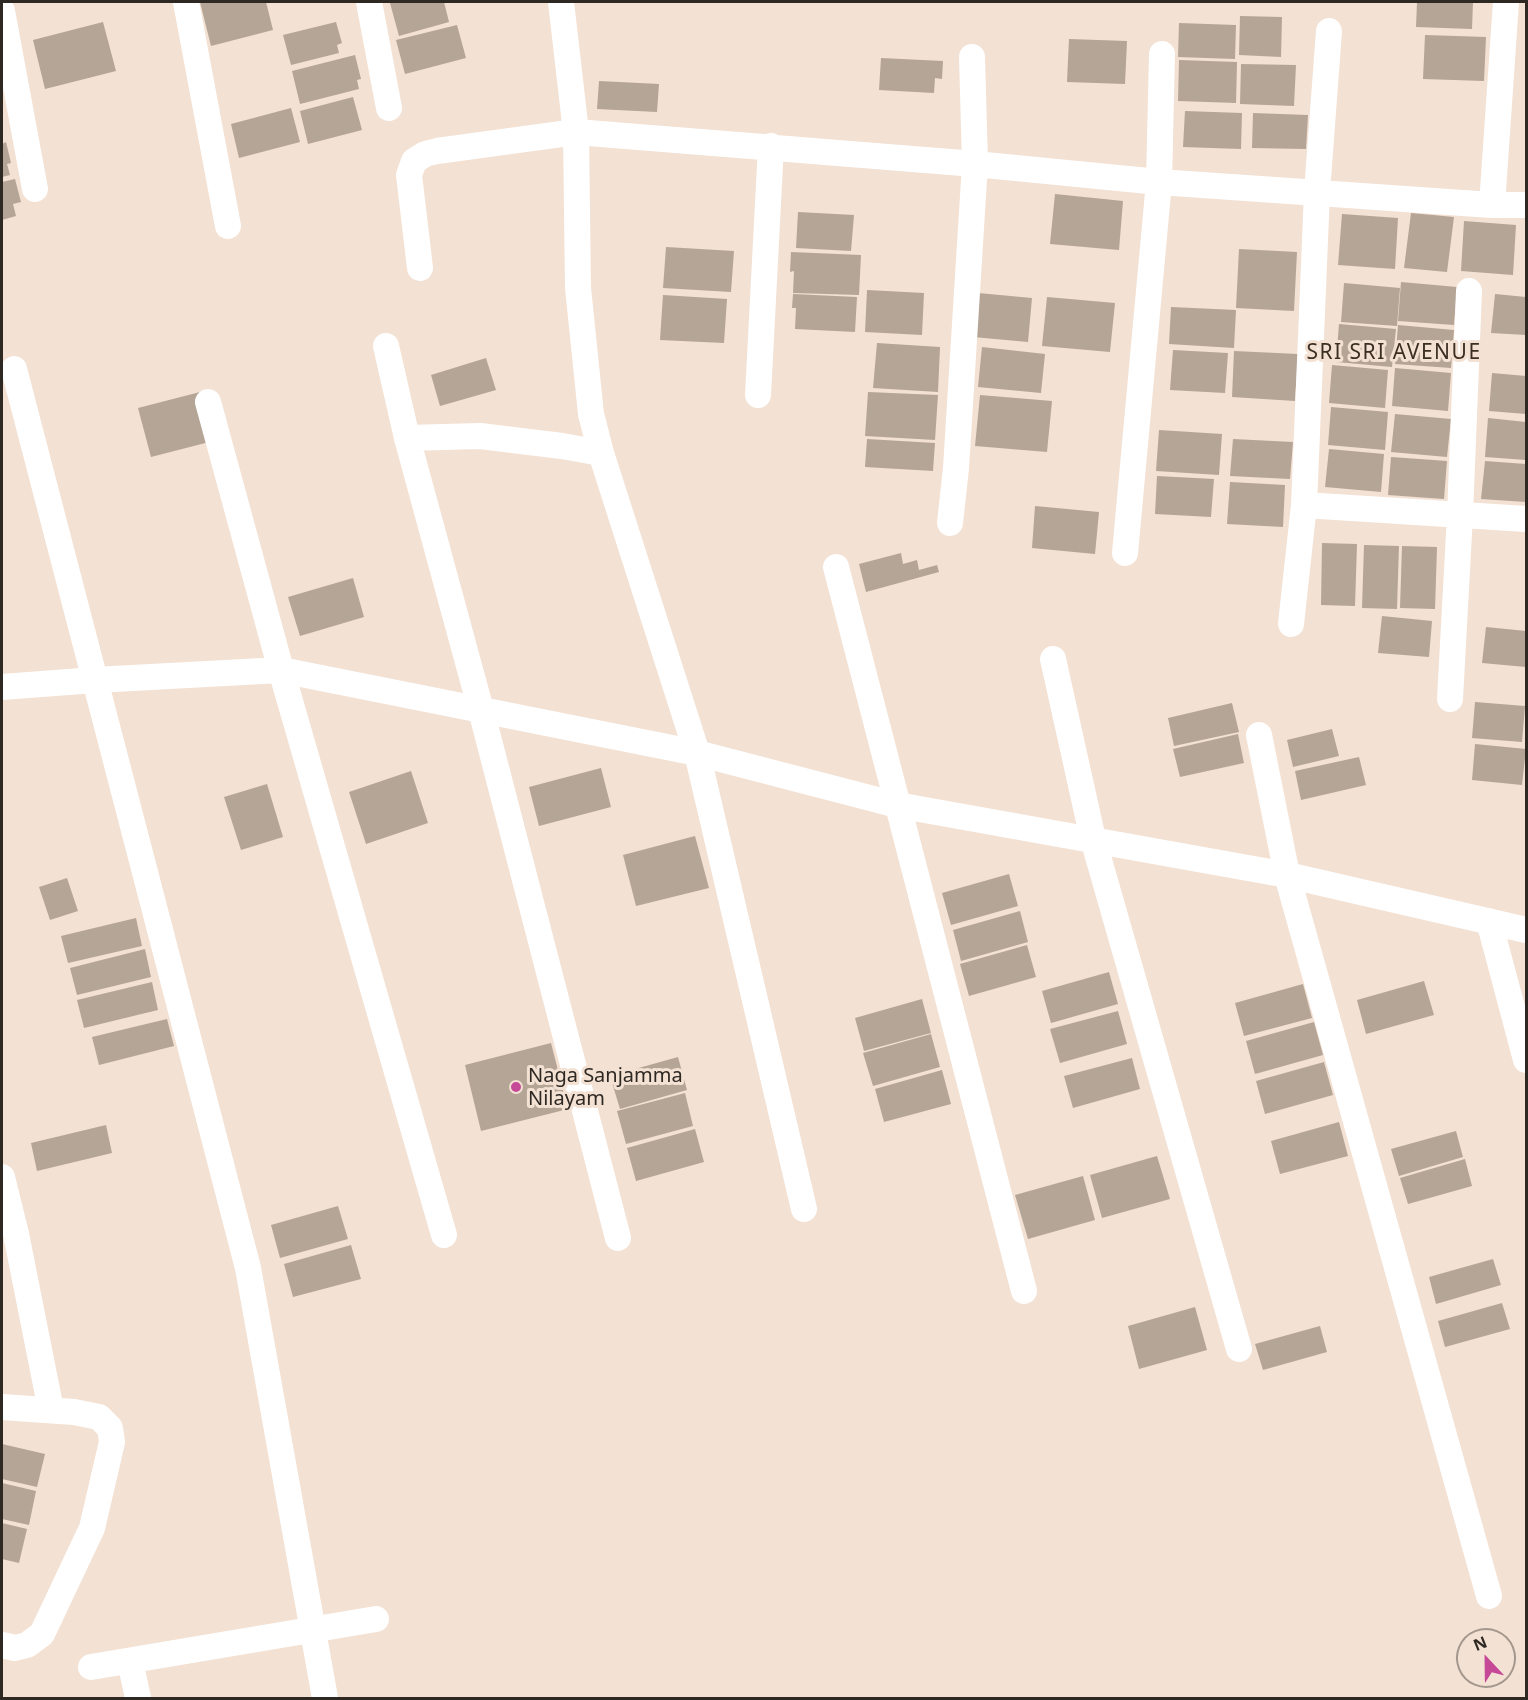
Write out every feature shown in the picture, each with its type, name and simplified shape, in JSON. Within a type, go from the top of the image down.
[{"type":"street","points":[[186,2],[228,226]]},
{"type":"street","points":[[369,2],[389,108]]},
{"type":"street","points":[[561,2],[576,132],[578,288],[591,414],[601,453],[697,753],[804,1209]]},
{"type":"street","points":[[1492,205],[1506,2]]},
{"type":"street","points":[[2,11],[35,189]]},
{"type":"street","points":[[1291,624],[1304,506],[1317,192],[1329,31]]},
{"type":"street","points":[[1125,553],[1159,182],[1162,54]]},
{"type":"street","points":[[950,523],[956,468],[975,164],[972,57]]},
{"type":"street","points":[[420,268],[409,175],[414,161],[425,154],[437,151],[576,132],[771,146],[1159,182],[1492,205],[1527,205]]},
{"type":"street","points":[[758,395],[771,146]]},
{"type":"street","points":[[1450,699],[1469,291]]},
{"type":"street","points":[[386,346],[407,438],[481,710],[618,1238]]},
{"type":"street","points":[[14,369],[248,1268],[325,1698]]},
{"type":"street","points":[[208,402],[281,670],[444,1235]]},
{"type":"street","points":[[407,438],[480,436],[601,453]]},
{"type":"street","points":[[1304,506],[1527,519]]},
{"type":"street","points":[[836,567],[1024,1291]]},
{"type":"street","points":[[1053,659],[1093,839],[1239,1349]]},
{"type":"street","points":[[2,687],[281,670],[697,753],[897,805],[1287,875],[1527,930]]},
{"type":"street","points":[[1259,735],[1287,875],[1489,1596]]},
{"type":"street","points":[[1490,921],[1527,1060]]},
{"type":"street","points":[[2,1177],[16,1234],[51,1410]]},
{"type":"street","points":[[2,1407],[74,1412],[99,1417],[110,1428],[112,1442],[92,1528],[42,1634],[27,1645],[15,1648],[2,1645]]},
{"type":"street","points":[[91,1667],[312,1631],[376,1618]]},
{"type":"street","points":[[130,1661],[138,1698]]},
{"type":"building","points":[[200,2],[266,2],[273,30],[211,46]]},
{"type":"building","points":[[444,2],[449,22],[399,36],[390,3]]},
{"type":"building","points":[[1417,2],[1473,2],[1472,29],[1416,27]]},
{"type":"building","points":[[1240,16],[1282,17],[1281,57],[1239,55]]},
{"type":"building","points":[[103,22],[116,71],[45,89],[33,40]]},
{"type":"building","points":[[336,22],[342,43],[337,45],[339,53],[291,65],[283,35]]},
{"type":"building","points":[[1179,23],[1236,25],[1235,59],[1178,57]]},
{"type":"building","points":[[457,25],[466,58],[405,74],[396,40]]},
{"type":"building","points":[[1425,35],[1486,37],[1484,81],[1423,79]]},
{"type":"building","points":[[1069,39],[1127,41],[1125,84],[1067,82]]},
{"type":"building","points":[[355,55],[361,79],[357,80],[359,89],[300,104],[292,71]]},
{"type":"building","points":[[881,58],[943,61],[942,79],[935,78],[934,93],[879,90]]},
{"type":"building","points":[[1179,60],[1237,62],[1236,103],[1178,101]]},
{"type":"building","points":[[1241,64],[1296,65],[1294,106],[1240,104]]},
{"type":"building","points":[[599,81],[659,84],[657,112],[597,109]]},
{"type":"building","points":[[353,97],[362,130],[308,144],[300,111]]},
{"type":"building","points":[[291,108],[300,142],[239,158],[231,124]]},
{"type":"building","points":[[1185,111],[1242,113],[1241,149],[1183,147]]},
{"type":"building","points":[[1253,113],[1308,115],[1306,149],[1252,148]]},
{"type":"building","points":[[6,142],[11,163],[7,164],[10,175],[2,177],[2,144]]},
{"type":"building","points":[[15,179],[21,202],[13,204],[16,216],[2,220],[2,182]]},
{"type":"building","points":[[1055,194],[1123,201],[1119,250],[1050,244]]},
{"type":"building","points":[[798,212],[854,215],[851,251],[796,248]]},
{"type":"building","points":[[1411,213],[1454,217],[1447,272],[1404,268]]},
{"type":"building","points":[[1342,214],[1398,218],[1395,269],[1338,265]]},
{"type":"building","points":[[1464,221],[1516,225],[1513,275],[1461,271]]},
{"type":"building","points":[[666,247],[734,251],[731,292],[663,288]]},
{"type":"building","points":[[1239,249],[1297,252],[1294,311],[1236,308]]},
{"type":"building","points":[[791,252],[861,255],[859,295],[793,293],[794,271],[790,272]]},
{"type":"building","points":[[1401,282],[1457,287],[1454,325],[1398,321]]},
{"type":"building","points":[[1344,283],[1400,288],[1397,326],[1341,322]]},
{"type":"building","points":[[867,290],[924,293],[922,335],[865,332]]},
{"type":"building","points":[[978,293],[1032,298],[1028,342],[973,337]]},
{"type":"building","points":[[793,294],[857,297],[855,332],[795,329],[796,308],[792,308]]},
{"type":"building","points":[[1495,294],[1526,297],[1526,335],[1491,333]]},
{"type":"building","points":[[663,295],[727,299],[724,343],[660,340]]},
{"type":"building","points":[[1047,297],[1115,303],[1110,352],[1042,346]]},
{"type":"building","points":[[1171,307],[1236,310],[1234,348],[1169,344]]},
{"type":"building","points":[[1339,324],[1396,329],[1392,367],[1336,362]]},
{"type":"building","points":[[1398,325],[1454,330],[1451,368],[1395,364]]},
{"type":"building","points":[[877,343],[940,347],[938,392],[873,388]]},
{"type":"building","points":[[982,347],[1045,354],[1041,393],[978,387]]},
{"type":"building","points":[[1173,350],[1228,353],[1225,393],[1170,390]]},
{"type":"building","points":[[1234,351],[1298,354],[1295,401],[1232,397]]},
{"type":"building","points":[[486,358],[496,390],[440,406],[431,375]]},
{"type":"building","points":[[1332,365],[1388,370],[1385,408],[1329,403]]},
{"type":"building","points":[[1395,368],[1451,373],[1448,411],[1392,406]]},
{"type":"building","points":[[1492,373],[1526,376],[1526,414],[1489,411]]},
{"type":"building","points":[[204,391],[217,440],[151,457],[138,408]]},
{"type":"building","points":[[868,392],[938,395],[935,440],[865,436]]},
{"type":"building","points":[[980,395],[1052,401],[1047,452],[975,446]]},
{"type":"building","points":[[1331,407],[1388,412],[1385,450],[1328,445]]},
{"type":"building","points":[[1395,414],[1451,419],[1447,457],[1391,452]]},
{"type":"building","points":[[1488,418],[1526,422],[1526,460],[1485,457]]},
{"type":"building","points":[[1159,430],[1222,434],[1219,475],[1156,471]]},
{"type":"building","points":[[867,439],[935,443],[933,471],[865,467]]},
{"type":"building","points":[[1233,439],[1293,442],[1290,479],[1230,476]]},
{"type":"building","points":[[1329,449],[1384,454],[1381,492],[1325,487]]},
{"type":"building","points":[[1391,457],[1447,461],[1444,499],[1388,495]]},
{"type":"building","points":[[1485,461],[1526,464],[1526,502],[1481,499]]},
{"type":"building","points":[[1157,476],[1214,479],[1211,517],[1155,514]]},
{"type":"building","points":[[1230,482],[1285,485],[1283,527],[1227,524]]},
{"type":"building","points":[[1035,506],[1099,512],[1095,554],[1032,548]]},
{"type":"building","points":[[1322,543],[1357,544],[1355,606],[1321,605]]},
{"type":"building","points":[[1364,545],[1399,546],[1397,609],[1362,608]]},
{"type":"building","points":[[1402,546],[1437,547],[1435,609],[1400,608]]},
{"type":"building","points":[[901,553],[903,564],[917,560],[919,570],[937,565],[939,572],[866,592],[859,564]]},
{"type":"building","points":[[353,578],[364,617],[300,636],[288,597]]},
{"type":"building","points":[[1382,616],[1432,621],[1429,657],[1378,653]]},
{"type":"building","points":[[1486,627],[1526,631],[1526,667],[1482,663]]},
{"type":"building","points":[[1475,702],[1525,706],[1522,742],[1472,738]]},
{"type":"building","points":[[1232,703],[1239,732],[1174,746],[1168,718]]},
{"type":"building","points":[[1332,729],[1339,756],[1293,767],[1287,740]]},
{"type":"building","points":[[1238,734],[1244,763],[1180,777],[1173,749]]},
{"type":"building","points":[[1475,744],[1526,749],[1522,785],[1472,780]]},
{"type":"building","points":[[1359,757],[1366,785],[1301,800],[1295,771]]},
{"type":"building","points":[[601,768],[611,807],[539,826],[529,787]]},
{"type":"building","points":[[411,771],[428,823],[366,844],[349,792]]},
{"type":"building","points":[[267,784],[283,837],[241,850],[224,797]]},
{"type":"building","points":[[695,836],[709,888],[636,906],[623,855]]},
{"type":"building","points":[[1009,874],[1018,906],[951,925],[942,893]]},
{"type":"building","points":[[67,878],[78,911],[50,920],[39,887]]},
{"type":"building","points":[[1020,911],[1028,942],[961,961],[953,930]]},
{"type":"building","points":[[136,918],[142,946],[68,963],[61,936]]},
{"type":"building","points":[[1027,945],[1036,977],[969,996],[960,964]]},
{"type":"building","points":[[145,949],[151,977],[77,995],[70,968]]},
{"type":"building","points":[[1109,972],[1118,1004],[1051,1023],[1042,991]]},
{"type":"building","points":[[1424,981],[1434,1015],[1366,1034],[1357,1000]]},
{"type":"building","points":[[152,982],[158,1010],[84,1028],[77,1000]]},
{"type":"building","points":[[1303,984],[1312,1018],[1244,1036],[1235,1003]]},
{"type":"building","points":[[922,999],[931,1033],[864,1051],[855,1018]]},
{"type":"building","points":[[1118,1011],[1127,1044],[1060,1063],[1050,1029]]},
{"type":"building","points":[[167,1019],[174,1046],[99,1065],[92,1037]]},
{"type":"building","points":[[1314,1022],[1323,1055],[1255,1074],[1246,1041]]},
{"type":"building","points":[[931,1034],[940,1067],[873,1086],[863,1053]]},
{"type":"building","name":"Naga Sanjamma Nilayam","points":[[551,1043],[568,1109],[481,1131],[465,1065]]},
{"type":"building","points":[[678,1057],[687,1090],[620,1109],[610,1076]]},
{"type":"building","points":[[1132,1058],[1140,1089],[1073,1108],[1064,1076]]},
{"type":"building","points":[[1324,1062],[1333,1095],[1265,1114],[1256,1081]]},
{"type":"building","points":[[942,1070],[951,1104],[884,1122],[875,1089]]},
{"type":"building","points":[[685,1093],[693,1126],[626,1144],[617,1111]]},
{"type":"building","points":[[1339,1122],[1348,1156],[1280,1174],[1271,1141]]},
{"type":"building","points":[[106,1125],[112,1153],[37,1171],[31,1143]]},
{"type":"building","points":[[695,1129],[704,1162],[636,1181],[627,1148]]},
{"type":"building","points":[[1456,1131],[1463,1157],[1399,1176],[1391,1149]]},
{"type":"building","points":[[1157,1156],[1170,1199],[1102,1218],[1090,1175]]},
{"type":"building","points":[[1465,1159],[1472,1186],[1408,1204],[1400,1178]]},
{"type":"building","points":[[1083,1176],[1095,1220],[1028,1239],[1015,1195]]},
{"type":"building","points":[[338,1206],[348,1239],[280,1258],[271,1225]]},
{"type":"building","points":[[351,1245],[361,1279],[293,1297],[284,1264]]},
{"type":"building","points":[[1493,1259],[1501,1285],[1436,1304],[1429,1277]]},
{"type":"building","points":[[1502,1303],[1510,1329],[1445,1347],[1438,1321]]},
{"type":"building","points":[[1195,1307],[1207,1350],[1139,1369],[1128,1326]]},
{"type":"building","points":[[1320,1326],[1327,1352],[1263,1370],[1255,1344]]},
{"type":"building","points":[[2,1444],[45,1454],[37,1487],[2,1479]]},
{"type":"building","points":[[2,1483],[36,1491],[29,1525],[2,1519]]},
{"type":"building","points":[[2,1523],[27,1529],[19,1563],[2,1559]]},
{"type":"place","name":"Naga Sanjamma Nilayam","points":[[516,1087]]},
{"type":"district","name":"SRI SRI AVENUE","points":[[1394,353]]}]
